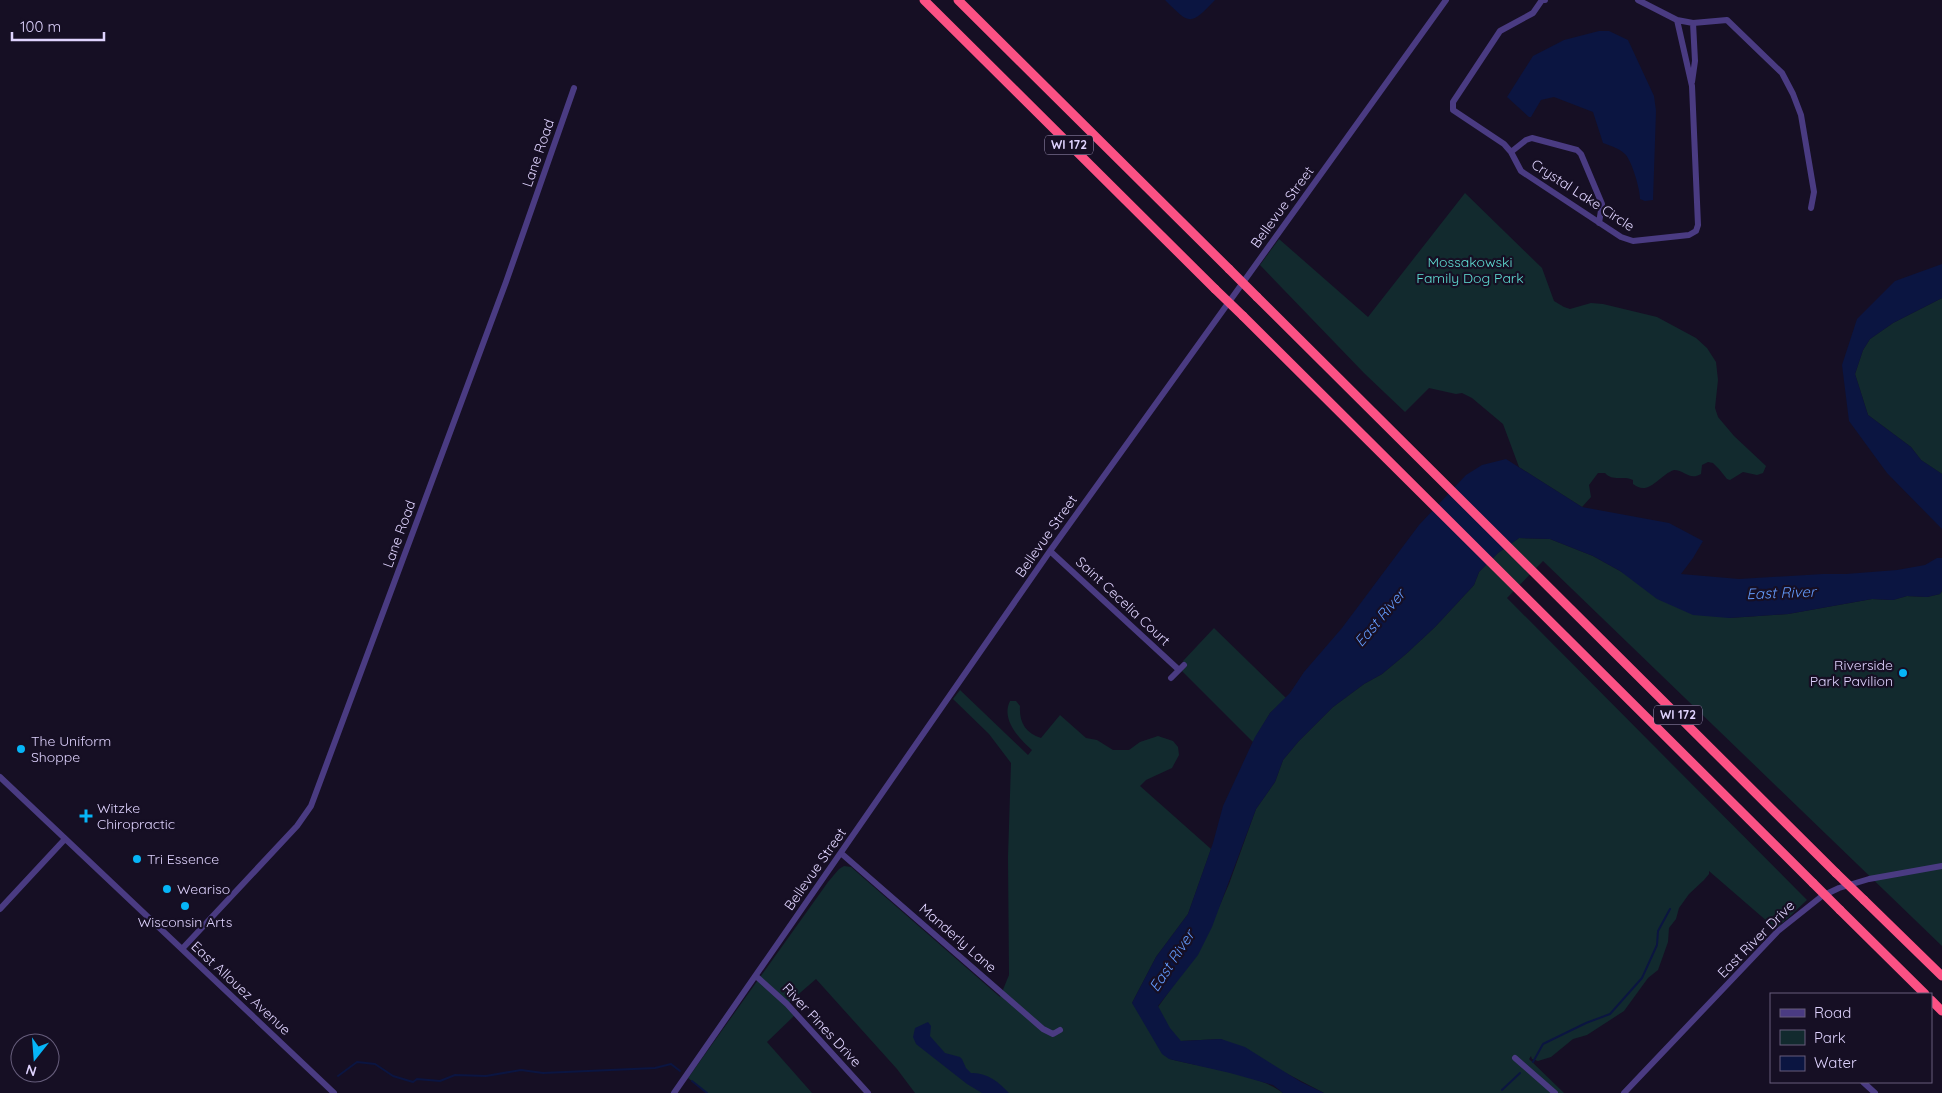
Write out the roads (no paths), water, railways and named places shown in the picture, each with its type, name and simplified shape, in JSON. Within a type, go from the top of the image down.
[{"type":"highway","name":"WI 172","points":[[924,0],[1924,993]]},
{"type":"highway","name":"WI 172","points":[[958,0],[1836,873],[1942,976]]},
{"type":"highway","points":[[1932,1001],[1942,1011]]},
{"type":"street","name":"Bellevue Street","points":[[674,1093],[842,854],[1050,551],[1446,0]]},
{"type":"street","name":"Crystal Lake Circle","points":[[1542,0],[1533,14],[1500,31],[1453,102],[1453,110],[1504,144],[1512,152],[1521,171],[1622,238],[1633,241],[1689,236],[1696,231],[1698,225],[1692,86],[1695,61],[1693,22]]},
{"type":"street","points":[[1638,0],[1677,20],[1693,22],[1727,20],[1782,72],[1801,115],[1814,192],[1811,208]]},
{"type":"street","name":"Crystal Lake Circle","points":[[1677,20],[1692,86]]},
{"type":"street","name":"Lane Road","points":[[182,949],[297,826],[311,806],[506,282],[574,88]]},
{"type":"street","points":[[1512,152],[1526,140],[1532,138],[1577,150],[1584,158],[1602,204],[1599,223]]},
{"type":"street","name":"Saint Cecelia Court","points":[[1050,551],[1181,667],[1170,678]]},
{"type":"street","name":"East Allouez Avenue","points":[[0,777],[334,1093]]},
{"type":"street","points":[[0,909],[65,839]]},
{"type":"street","name":"Manderly Lane","points":[[842,854],[1043,1029],[1053,1034],[1060,1030]]},
{"type":"street","name":"East River Drive","points":[[1624,1093],[1778,932],[1822,896],[1839,888],[1869,879],[1942,866]]},
{"type":"street","name":"River Pines Drive","points":[[756,976],[787,1004],[868,1093]]},
{"type":"street","points":[[1515,1058],[1555,1093]]},
{"type":"street","points":[[1864,1083],[1875,1093]]},
{"type":"water","points":[[1165,0],[1215,0],[1195,18],[1190,19],[1185,18]]},
{"type":"water","points":[[1599,31],[1609,31],[1628,40],[1654,96],[1656,111],[1653,200],[1645,201],[1640,199],[1635,175],[1628,158],[1615,147],[1603,143],[1593,112],[1554,97],[1541,100],[1531,117],[1529,117],[1507,97],[1533,56],[1564,40]]},
{"type":"water","points":[[1942,264],[1942,298],[1893,323],[1870,339],[1863,350],[1855,374],[1868,415],[1911,447],[1921,460],[1942,474],[1942,529],[1887,473],[1849,421],[1842,365],[1857,319],[1895,281]]},
{"type":"water","name":"East River","points":[[1506,459],[1582,507],[1669,523],[1703,541],[1681,574],[1739,579],[1846,574],[1897,570],[1925,565],[1937,558],[1942,558],[1942,591],[1940,594],[1927,597],[1907,596],[1893,600],[1872,599],[1788,614],[1729,618],[1693,615],[1657,599],[1620,571],[1593,556],[1550,539],[1519,538],[1498,553],[1479,572],[1474,585],[1435,627],[1382,674],[1364,684],[1333,707],[1283,760],[1275,782],[1256,809],[1212,927],[1198,955],[1158,1006],[1170,1028],[1181,1041],[1221,1039],[1245,1047],[1301,1082],[1324,1093],[1283,1093],[1273,1085],[1169,1059],[1162,1054],[1132,1003],[1156,957],[1188,914],[1213,843],[1223,806],[1255,737],[1270,713],[1290,693],[1304,672],[1342,628],[1419,525],[1466,475],[1482,465]]},
{"type":"water","points":[[928,1022],[931,1026],[930,1036],[945,1053],[960,1057],[971,1073],[982,1074],[992,1078],[1009,1093],[982,1093],[967,1084],[916,1044],[913,1037],[915,1028]]},
{"type":"waterway","points":[[1533,1062],[1543,1044],[1586,1023],[1610,1014],[1642,978],[1657,945],[1658,931],[1670,909]]},
{"type":"waterway","points":[[338,1076],[357,1062],[375,1064],[393,1076],[413,1082],[417,1079],[440,1081],[455,1075],[486,1076],[521,1070],[543,1073],[655,1068],[671,1064],[680,1071]]},
{"type":"waterway","points":[[1502,1090],[1520,1073]]},
{"type":"waterway","points":[[692,1081],[707,1093]]},
{"type":"place","name":"Riverside Park Pavilion","points":[[1903,673]]},
{"type":"place","name":"The Uniform Shoppe","points":[[21,749]]},
{"type":"place","name":"Witzke Chiropractic","points":[[86,816]]},
{"type":"place","name":"Tri Essence","points":[[137,859]]},
{"type":"place","name":"Weariso","points":[[167,889]]},
{"type":"place","name":"Wisconsin Arts","points":[[185,906]]},
{"type":"park label","name":"Mossakowski Family Dog Park","points":[[1470,270]]}]
